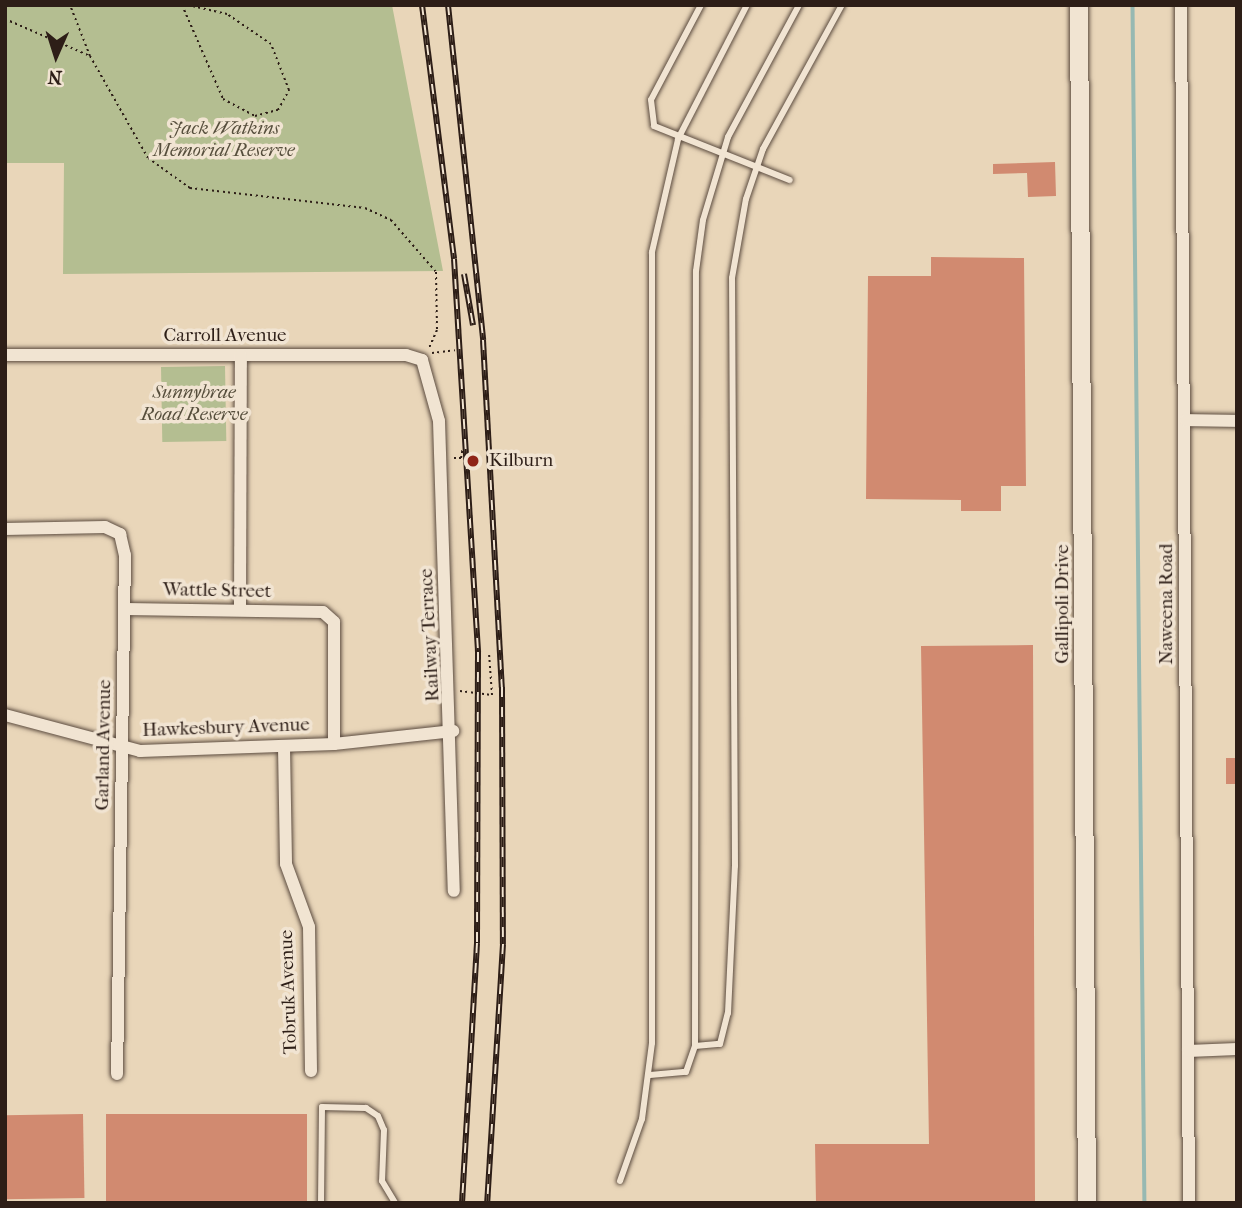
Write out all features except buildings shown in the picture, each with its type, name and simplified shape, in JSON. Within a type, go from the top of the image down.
[{"type":"street","name":"Gallipoli Drive","points":[[1079,5],[1087,1203]]},
{"type":"street","name":"Naweena Road","points":[[1181,5],[1186,420],[1189,1203]]},
{"type":"street","name":"Carroll Avenue","points":[[5,355],[240,355],[422,360]]},
{"type":"street","points":[[240,355],[240,610]]},
{"type":"street","name":"Railway Terrace","points":[[422,360],[432,378],[440,458],[452,691],[454,891]]},
{"type":"street","points":[[1186,420],[1237,421]]},
{"type":"street","name":"Garland Avenue","points":[[5,528],[105,527],[120,534],[124,609],[117,1074]]},
{"type":"street","name":"Wattle Street","points":[[124,609],[309,611],[334,622],[334,744]]},
{"type":"street","name":"Hawkesbury Avenue","points":[[5,715],[123,749],[284,747],[453,731]]},
{"type":"street","name":"Tobruk Avenue","points":[[284,747],[286,864],[309,927],[311,1071]]},
{"type":"street","points":[[1188,1051],[1237,1049]]},
{"type":"lane","points":[[701,5],[650,109],[654,126],[678,139],[790,180]]},
{"type":"lane","points":[[620,1181],[650,1076],[650,279],[678,139],[747,5]]},
{"type":"lane","points":[[650,1076],[686,1072],[695,1046],[695,292],[703,220],[722,155],[799,5]]},
{"type":"lane","points":[[695,1046],[720,1044],[731,988],[732,278],[756,167],[842,5]]},
{"type":"lane","points":[[321,1203],[322,1107],[366,1108],[378,1116],[384,1130],[382,1181],[395,1203]]},
{"type":"path","points":[[70,5],[90,56],[148,158],[190,188],[365,208],[391,220],[436,272],[433,340]]},
{"type":"path","points":[[182,5],[223,99],[255,116],[278,110],[289,90],[271,44],[227,14],[189,5]]},
{"type":"path","points":[[5,19],[90,56]]},
{"type":"path","points":[[422,360],[456,349]]},
{"type":"path","points":[[440,458],[461,458],[463,447]]},
{"type":"path","points":[[452,691],[492,695],[489,653]]},
{"type":"green space","name":"Jack Watkins Memorial Reserve","points":[[5,5],[392,5],[443,271],[63,274],[64,163],[5,163]]},
{"type":"green space","name":"Sunnybrae Road Reserve","points":[[225,366],[226,441],[162,442],[161,367]]},
{"type":"waterway","points":[[1133,5],[1145,1203]]},
{"type":"railway","points":[[422,5],[454,259],[478,652],[477,943],[462,1203]]},
{"type":"railway","points":[[448,5],[483,340],[502,687],[503,944],[487,1203]]},
{"type":"railway","points":[[464,274],[473,325]]},
{"type":"place","name":"Kilburn","points":[[473,461]]}]
